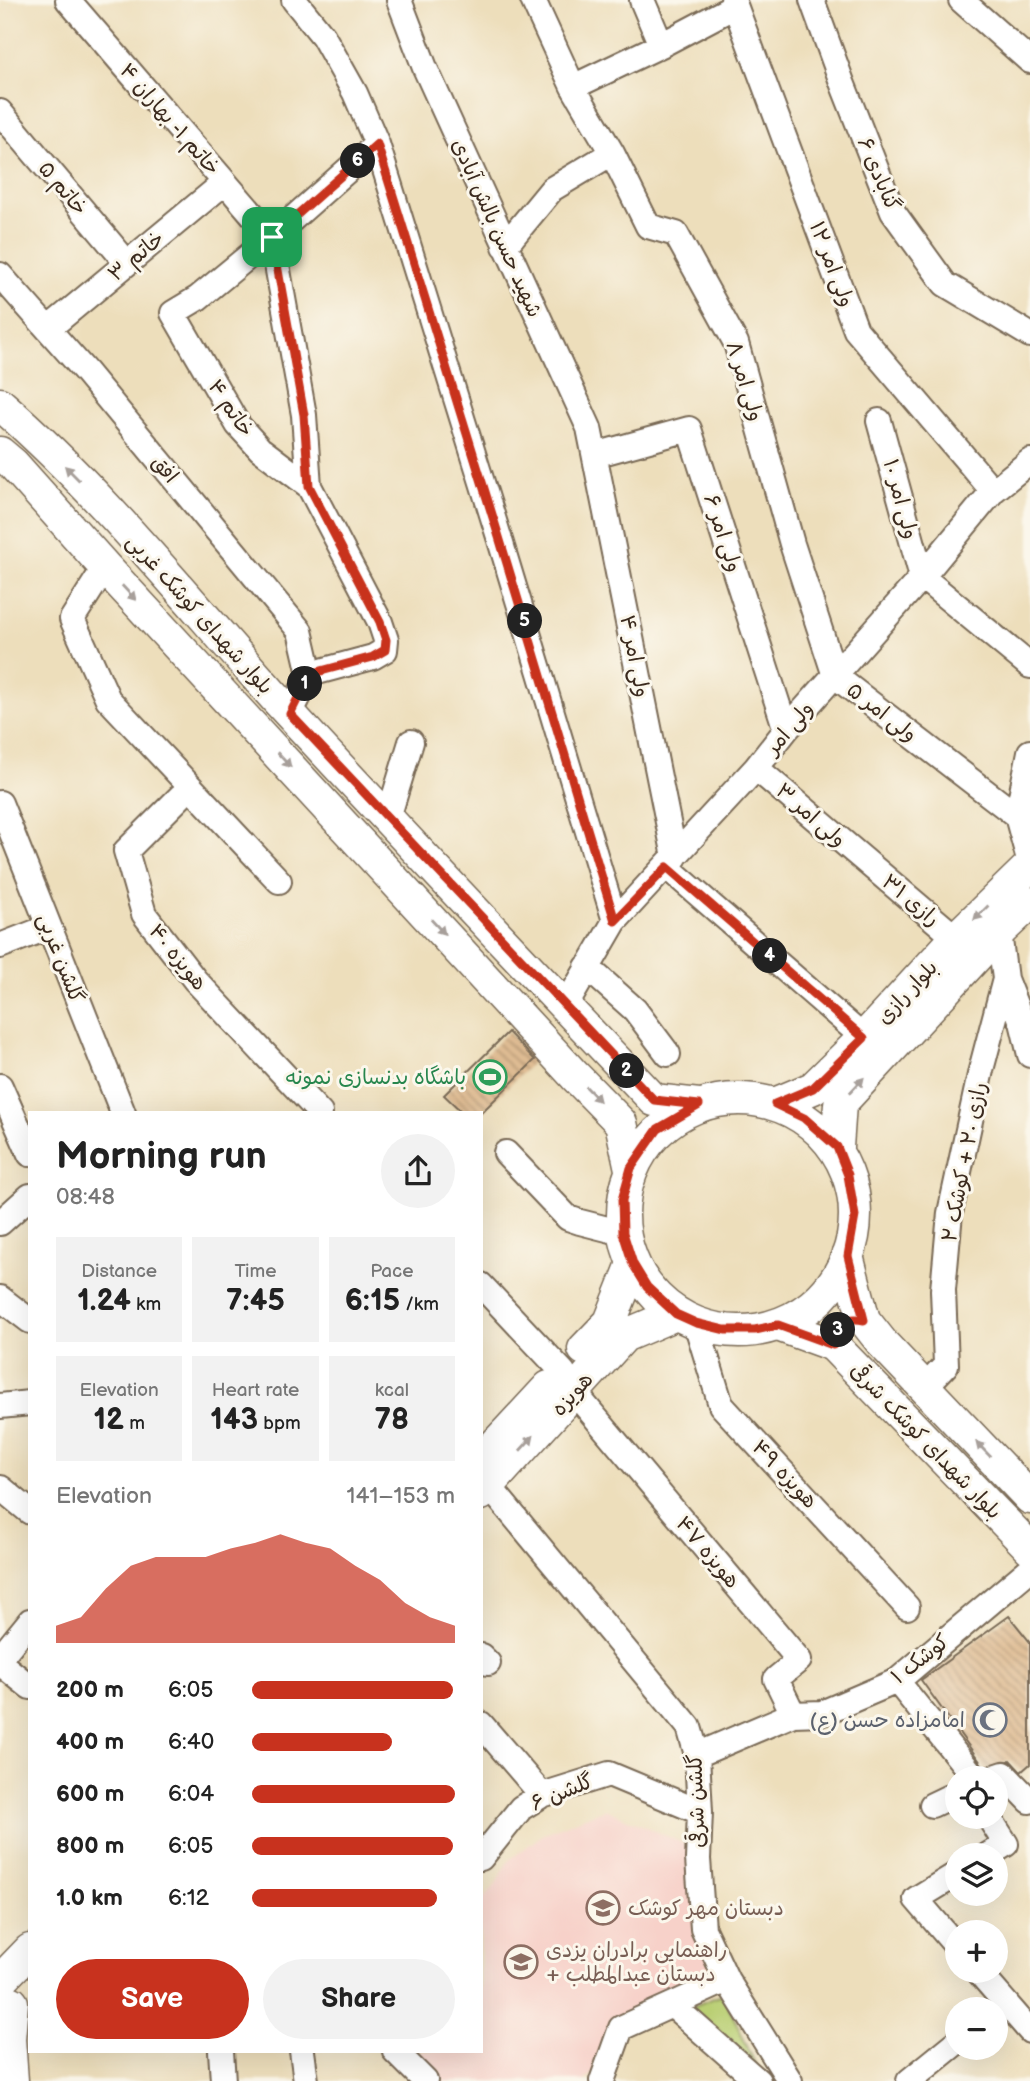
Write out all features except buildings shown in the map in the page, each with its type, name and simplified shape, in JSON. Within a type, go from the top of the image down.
[{"type":"main road","name":"بلوار شهدای کوشک غربی","points":[[0,404],[102,503],[290,714],[654,1100],[699,1105]]},
{"type":"main road","name":"بلوار شهدای کوشک غربی","points":[[0,453],[621,1123],[631,1168]]},
{"type":"main road","points":[[75,533],[102,503]]},
{"type":"main road","name":"بلوار رازی","points":[[775,1104],[813,1088],[1030,864]]},
{"type":"main road","name":"بلوار رازی","points":[[837,1147],[840,1104],[999,932],[1030,903]]},
{"type":"main road","points":[[737,1098],[775,1104],[804,1118],[837,1147],[848,1175],[855,1216],[848,1256],[832,1283],[811,1306],[778,1325],[755,1330],[725,1330],[686,1318],[647,1287],[633,1264],[623,1233],[622,1200],[631,1168],[658,1129],[699,1105],[737,1098]]},
{"type":"main road","name":"بلوار شهدای کوشک شرقی","points":[[848,1256],[864,1320],[883,1344],[1030,1498]]},
{"type":"main road","name":"هویزه","points":[[484,1480],[568,1382],[610,1322],[633,1264]]},
{"type":"main road","name":"هویزه","points":[[568,1382],[624,1336],[686,1318]]},
{"type":"main road","points":[[833,1345],[835,1334],[842,1324],[852,1318],[864,1320]]},
{"type":"main road","name":"بلوار شهدای کوشک شرقی","points":[[778,1325],[833,1345],[1030,1548]]},
{"type":"main road","points":[[12,2081],[7,1991],[28,1954]]},
{"type":"street","name":"خاتم ۱- بهاران ۴","points":[[68,0],[272,237]]},
{"type":"street","points":[[294,0],[323,36],[355,93],[377,144],[615,921]]},
{"type":"street","name":"شهید حسن بالش آبادی","points":[[399,0],[425,68],[589,428],[595,455]]},
{"type":"street","name":"ولی امر ۸","points":[[533,0],[573,87],[612,153],[648,226],[676,234],[736,343],[792,544],[835,676]]},
{"type":"street","points":[[642,0],[662,45]]},
{"type":"street","name":"گنابادی ۶","points":[[812,0],[893,212],[945,284],[1030,335]]},
{"type":"street","points":[[961,0],[1030,61]]},
{"type":"street","points":[[573,87],[662,45],[734,3]]},
{"type":"street","name":"ولی امر ۱۲","points":[[734,3],[856,330],[993,491]]},
{"type":"street","name":"خاتم ۵","points":[[0,112],[127,263]]},
{"type":"street","points":[[290,714],[310,674],[373,657],[385,650],[386,640],[380,622],[309,486],[304,415],[272,237],[377,144]]},
{"type":"street","points":[[505,246],[552,189],[612,153]]},
{"type":"street","name":"خاتم ۳","points":[[48,329],[224,183]]},
{"type":"street","name":"خاتم ۴","points":[[272,237],[198,299],[173,313],[239,425],[260,449],[309,486]]},
{"type":"street","name":"افق","points":[[0,275],[300,631],[310,674]]},
{"type":"street","name":"ولی امر ۱۰","points":[[879,421],[922,577]]},
{"type":"street","name":"ولی امر ۶","points":[[595,455],[690,429],[786,730]]},
{"type":"street","name":"ولی امر ۴","points":[[595,455],[671,862]]},
{"type":"street","name":"ولی امر","points":[[565,1007],[615,921],[756,768],[993,491],[1030,461]]},
{"type":"street","points":[[105,567],[72,619],[108,699],[279,881]]},
{"type":"street","points":[[922,577],[1030,666]]},
{"type":"street","name":"ولی امر ۵","points":[[835,676],[1017,816]]},
{"type":"street","points":[[388,818],[411,742]]},
{"type":"street","points":[[1030,751],[1017,816],[1030,864]]},
{"type":"street","name":"ولی امر ۳","points":[[756,768],[866,862]]},
{"type":"street","name":"هویزه ۴۰","points":[[190,787],[126,851],[144,914],[195,980],[318,1111]]},
{"type":"street","name":"گلشن غربی","points":[[0,803],[120,1111]]},
{"type":"street","points":[[671,862],[779,964],[864,1038]]},
{"type":"street","name":"رازی ۳۱","points":[[866,862],[956,938]]},
{"type":"street","points":[[0,946],[49,927]]},
{"type":"street","name":"رازی ۲۰ + کوشک ۲","points":[[925,1387],[946,1365],[943,1290],[950,1213],[981,1070],[1005,979],[999,932]]},
{"type":"street","points":[[587,967],[635,1010],[668,1054]]},
{"type":"street","points":[[1005,979],[1022,1022],[1030,1055]]},
{"type":"street","points":[[0,1086],[28,1149]]},
{"type":"street","points":[[506,1153],[568,1217],[623,1233]]},
{"type":"street","points":[[0,1223],[28,1198]]},
{"type":"street","points":[[483,1287],[568,1382]]},
{"type":"street","points":[[0,1298],[28,1319]]},
{"type":"street","name":"هویزه ۴۹","points":[[686,1318],[720,1405],[907,1607]]},
{"type":"street","name":"هویزه ۴۷","points":[[568,1382],[799,1660],[776,1679],[793,1714]]},
{"type":"street","points":[[0,1406],[28,1403]]},
{"type":"street","name":"گلشن شرقی","points":[[484,1480],[689,1727],[697,1755],[700,1812],[698,1859],[704,1929],[727,1980],[790,2081]]},
{"type":"street","points":[[1,1488],[28,1510]]},
{"type":"street","name":"کوشک ۱","points":[[697,1755],[793,1714],[822,1713],[897,1681],[1030,1569]]},
{"type":"street","points":[[28,1624],[0,1660],[28,1685]]},
{"type":"street","points":[[897,1681],[965,1766]]},
{"type":"street","points":[[483,1726],[542,1795]]},
{"type":"street","name":"گلشن ۶","points":[[483,1856],[521,1808],[542,1795],[609,1774],[700,1812]]},
{"type":"street","points":[[1008,1778],[1030,1801]]},
{"type":"street","points":[[932,1805],[945,1799]]},
{"type":"street","points":[[945,1881],[916,1899],[945,1933]]},
{"type":"street","points":[[602,2081],[621,2028],[727,1980]]},
{"type":"street","points":[[672,2005],[758,2081]]},
{"type":"street","points":[[1008,2014],[1030,2031]]},
{"type":"street","points":[[909,2081],[945,2052]]},
{"type":"street","points":[[221,2053],[223,2081]]},
{"type":"street","points":[[302,2053],[306,2081]]},
{"type":"street","points":[[397,2053],[425,2081]]},
{"type":"shaded area","points":[[605,1809],[687,1845],[711,1975],[613,2023],[594,2073],[584,2081],[442,2081],[415,2053],[483,2053],[483,1899],[496,1884],[508,1861],[545,1833]]},
{"type":"green space","points":[[723,1994],[763,2081],[691,2007]]},
{"type":"place","name":"باشگاه بدنسازی نمونه","points":[[490,1077]]},
{"type":"place","name":"امامزاده حسن (ع)","points":[[990,1720]]},
{"type":"place","name":"دبستان مهر کوشک","points":[[603,1908]]},
{"type":"place","name":"راهنمایی برادران یزدی + دبستان عبدالمطلب","points":[[521,1962]]},
{"type":"route","points":[[377,144],[615,921],[667,867],[864,1038],[813,1088],[775,1104],[804,1118],[837,1147],[848,1175],[855,1216],[848,1256],[864,1320],[852,1318],[842,1324],[835,1334],[833,1345],[778,1325],[755,1330],[725,1330],[696,1323],[676,1314],[647,1287],[633,1264],[623,1233],[622,1200],[631,1168],[658,1129],[699,1105],[654,1100],[290,714],[310,674],[373,657],[385,650],[386,640],[380,622],[309,486],[304,415],[272,237],[377,144]]}]
